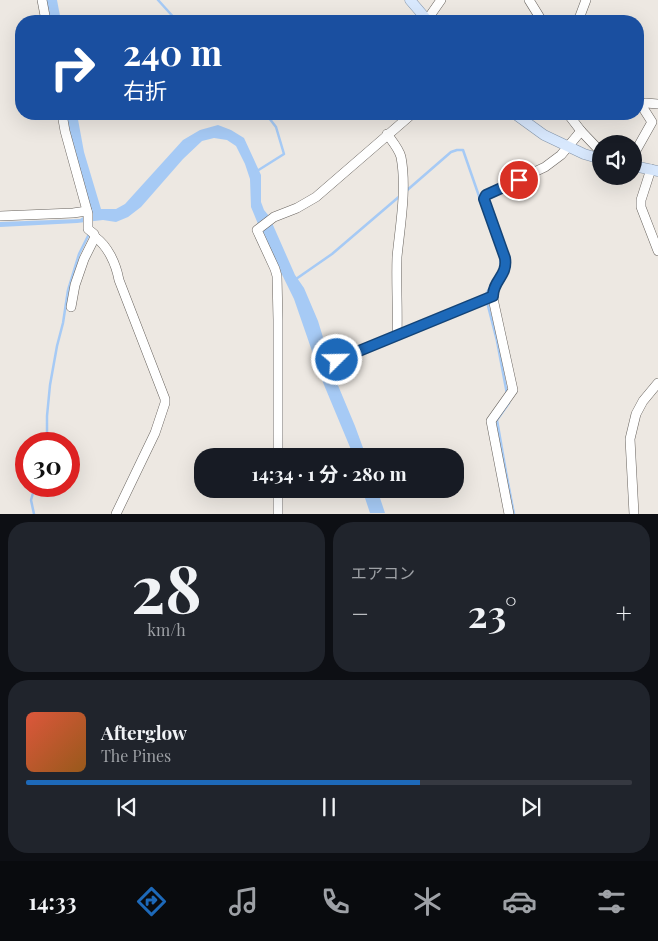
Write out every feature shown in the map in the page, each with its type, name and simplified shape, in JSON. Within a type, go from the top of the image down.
[{"type":"main road","points":[[410,0],[423,15]]},
{"type":"main road","points":[[523,120],[544,135],[567,147],[592,156]]},
{"type":"street","points":[[42,0],[45,15]]},
{"type":"street","points":[[430,15],[441,0]]},
{"type":"street","points":[[529,0],[538,15]]},
{"type":"street","points":[[580,15],[586,0]]},
{"type":"street","points":[[644,103],[658,104]]},
{"type":"street","points":[[642,140],[652,122],[644,110]]},
{"type":"street","points":[[63,120],[90,224],[107,249],[118,272],[119,280],[165,403],[155,433],[116,514]]},
{"type":"street","points":[[278,448],[277,276],[256,230],[271,219],[297,208],[316,197],[405,120]]},
{"type":"street","points":[[573,120],[592,143]]},
{"type":"street","points":[[337,360],[489,297],[504,272],[506,265],[484,199],[486,195],[545,167],[561,155],[581,131]]},
{"type":"street","points":[[388,134],[401,156],[403,193],[396,277],[397,335]]},
{"type":"street","points":[[654,170],[641,200],[640,207],[658,251]]},
{"type":"street","points":[[0,216],[90,224]]},
{"type":"street","points":[[71,307],[75,285],[84,258],[90,224]]},
{"type":"street","points":[[489,297],[513,390],[491,421],[509,514]]},
{"type":"street","points":[[634,514],[630,439],[636,414],[643,400],[658,383]]},
{"type":"street","points":[[278,498],[278,514]]},
{"type":"water","points":[[46,0],[57,0],[60,15],[49,15]]},
{"type":"water","points":[[67,120],[78,120],[84,152],[101,209],[116,209],[125,204],[183,140],[200,130],[218,125],[244,138],[261,175],[261,202],[264,210],[269,216],[318,321],[337,383],[363,448],[350,448],[322,380],[294,299],[251,207],[250,179],[236,146],[227,140],[214,138],[202,141],[183,159],[141,207],[128,217],[116,222],[103,220],[0,227],[0,222],[80,219],[91,212]]},
{"type":"water","points":[[365,498],[380,498],[385,513],[370,513]]},
{"type":"waterway","points":[[158,0],[172,15]]},
{"type":"waterway","points":[[257,171],[284,154],[276,127],[271,120]]},
{"type":"waterway","points":[[405,192],[451,152],[463,150],[480,199]]},
{"type":"waterway","points":[[296,279],[332,254],[401,195]]},
{"type":"waterway","points":[[47,432],[50,385],[68,290],[79,254],[89,234]]},
{"type":"waterway","points":[[500,256],[501,268]]},
{"type":"waterway","points":[[487,296],[486,294],[491,286]]},
{"type":"waterway","points":[[487,302],[507,394]]},
{"type":"waterway","points":[[509,402],[497,420],[514,514]]},
{"type":"waterway","points":[[32,497],[34,514]]},
{"type":"route","points":[[337,360],[493,296],[494,288],[506,265],[484,199],[486,195],[519,180]]}]
